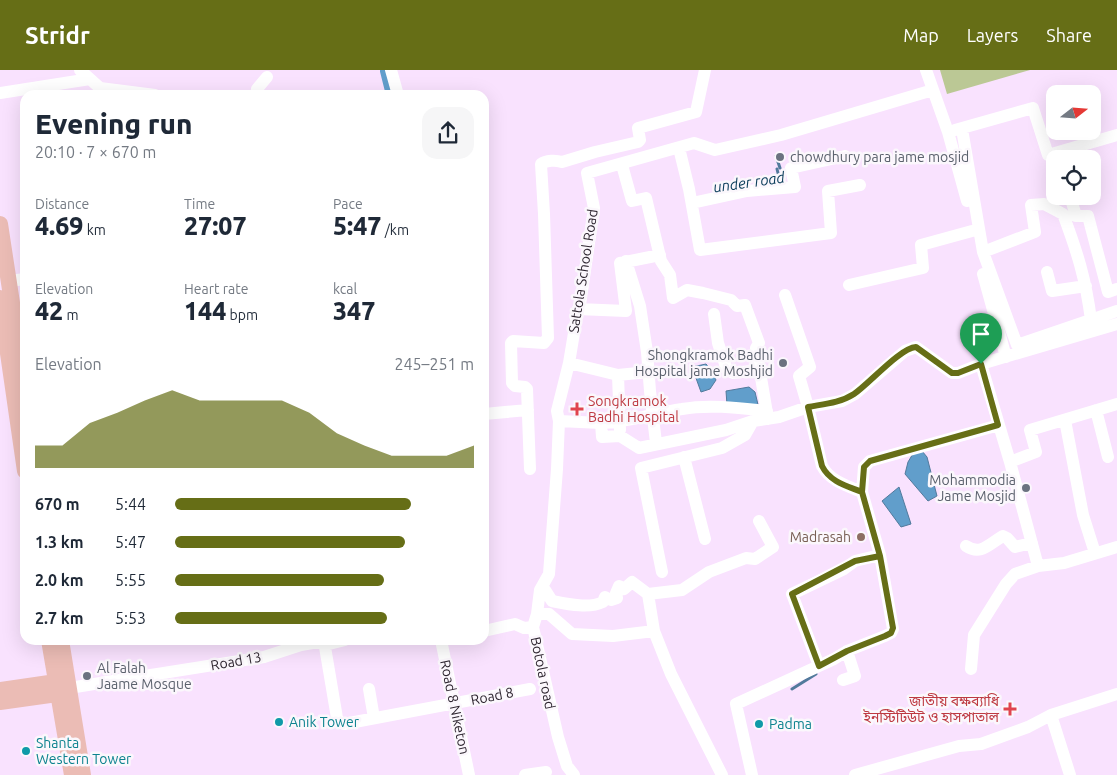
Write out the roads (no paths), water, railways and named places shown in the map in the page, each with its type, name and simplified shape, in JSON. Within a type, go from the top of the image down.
[{"type":"main road","points":[[0,224],[11,280],[20,349]]},
{"type":"main road","points":[[0,298],[20,436]]},
{"type":"main road","points":[[50,645],[83,775]]},
{"type":"main road","points":[[61,645],[60,688],[72,775]]},
{"type":"main road","points":[[0,690],[60,688]]},
{"type":"main road","points":[[0,702],[60,688]]},
{"type":"street","points":[[80,70],[100,88],[116,90]]},
{"type":"street","points":[[391,70],[397,90]]},
{"type":"street","points":[[530,469],[527,389],[525,386],[514,386],[512,383],[510,343],[513,341],[544,343],[548,338],[545,224],[541,164],[545,161],[559,160],[562,162],[594,152],[638,142],[640,140],[638,128],[696,112],[705,70]]},
{"type":"street","points":[[926,70],[948,132],[1006,357]]},
{"type":"street","points":[[257,90],[267,77]]},
{"type":"street","points":[[0,92],[90,79]]},
{"type":"street","name":"Sattola School Road","points":[[559,420],[557,411],[569,363],[580,305],[594,208],[587,173],[694,143],[715,150],[781,135],[933,90]]},
{"type":"street","points":[[948,132],[1033,108],[1048,154],[1117,135]]},
{"type":"street","points":[[962,129],[983,252],[1017,345],[1117,311]]},
{"type":"street","points":[[679,148],[692,203],[700,250],[830,233],[828,191],[860,185]]},
{"type":"street","points":[[692,203],[747,191],[795,187],[791,168],[845,156]]},
{"type":"street","points":[[622,164],[632,201],[646,198],[661,261],[670,275],[672,298],[687,290],[731,300],[737,306],[745,305],[759,343],[756,348],[768,415]]},
{"type":"street","points":[[983,252],[1035,232],[1032,205],[1044,204],[1063,214],[1075,246],[1086,286],[1091,320]]},
{"type":"street","points":[[1073,205],[1076,216],[1088,216],[1109,277],[1108,292],[1117,289]]},
{"type":"street","points":[[850,284],[923,268],[922,245],[972,231]]},
{"type":"street","points":[[578,309],[626,311],[620,262],[660,254]]},
{"type":"street","points":[[626,261],[640,306],[647,352],[656,444]]},
{"type":"street","points":[[1047,272],[1052,291],[1086,286]]},
{"type":"street","points":[[785,295],[810,367],[799,376],[822,466],[826,474],[841,484],[862,492]]},
{"type":"street","points":[[714,314],[718,343],[727,370],[733,373],[760,370]]},
{"type":"street","points":[[601,423],[602,437],[620,436],[639,448],[726,430],[753,422],[768,415],[842,401],[855,394],[891,362],[912,347],[916,347],[952,373],[958,373],[981,364],[1117,324]]},
{"type":"street","points":[[569,363],[618,375],[648,372]]},
{"type":"street","points":[[981,364],[1038,566]]},
{"type":"street","points":[[618,375],[620,436]]},
{"type":"street","points":[[1010,462],[1036,452],[1030,430],[1117,404]]},
{"type":"street","points":[[559,420],[601,423],[620,422],[682,408],[718,408],[768,415]]},
{"type":"street","points":[[489,414],[528,410]]},
{"type":"street","points":[[1096,410],[1108,457]]},
{"type":"street","name":"Botola road","points":[[559,420],[558,469],[549,574],[540,590],[537,614],[533,627],[558,737],[567,766],[574,775]]},
{"type":"street","points":[[1065,420],[1082,515],[1095,553]]},
{"type":"street","points":[[662,572],[640,468],[722,448],[745,436],[753,422]]},
{"type":"street","points":[[752,775],[736,704],[847,651],[885,636],[891,633],[893,628],[880,556],[862,492],[864,467],[870,461],[998,425]]},
{"type":"street","points":[[684,457],[705,539]]},
{"type":"street","points":[[540,590],[545,590],[552,601],[575,605],[600,604],[605,597],[610,600],[618,598],[616,593],[619,586],[624,589],[632,582],[648,594],[682,590],[709,572],[746,558],[755,559],[772,547],[759,521]]},
{"type":"street","points":[[966,546],[977,551],[1003,536],[1015,547],[1032,543]]},
{"type":"street","points":[[971,669],[974,634],[1006,584],[1016,574],[1038,566],[1064,563],[1117,547]]},
{"type":"street","points":[[819,666],[792,594],[855,561],[880,556]]},
{"type":"street","points":[[648,594],[654,631],[671,674],[722,775]]},
{"type":"street","points":[[537,614],[549,614],[572,634],[613,636],[654,631]]},
{"type":"street","points":[[489,630],[515,624],[524,628],[533,627]]},
{"type":"street","name":"Road 13","points":[[60,688],[264,657],[296,645]]},
{"type":"street","points":[[325,645],[337,718],[344,724],[454,703]]},
{"type":"street","name":"Road 8 Niketon","points":[[442,645],[469,775]]},
{"type":"street","points":[[843,680],[855,676],[847,651]]},
{"type":"street","points":[[369,689],[374,718]]},
{"type":"street","name":"Road 8","points":[[454,703],[530,689]]},
{"type":"street","points":[[855,775],[958,746],[981,744],[1028,727],[1051,715],[1117,694]]},
{"type":"street","points":[[1051,715],[1070,775]]},
{"type":"street","points":[[525,775],[546,772]]},
{"type":"water","points":[[706,364],[711,369],[716,380],[710,389],[701,392],[692,367]]},
{"type":"water","points":[[749,387],[755,392],[760,413],[727,405],[726,391]]},
{"type":"water","points":[[922,451],[927,457],[937,496],[928,501],[905,474],[908,462],[914,452]]},
{"type":"water","points":[[899,487],[911,524],[901,527],[882,501]]},
{"type":"waterway","points":[[385,71],[390,90]]},
{"type":"waterway","name":"under road","points":[[776,156],[780,168]]},
{"type":"waterway","name":"under road","points":[[777,169],[781,185]]},
{"type":"waterway","points":[[792,689],[816,674]]},
{"type":"place","name":"chowdhury para jame mosjid","points":[[780,157]]},
{"type":"place","name":"Shongkramok Badhi Hospital jame Moshjid","points":[[783,363]]},
{"type":"place","name":"Songkramok Badhi Hospital","points":[[577,409]]},
{"type":"place","name":"Mohammodia Jame Mosjid","points":[[1026,488]]},
{"type":"place","name":"Madrasah","points":[[861,537]]},
{"type":"place","name":"Al Falah Jaame Mosque","points":[[87,676]]},
{"type":"place","name":"জাতীয় বক্ষব্যাধি ইনস্টিটিউট ও হাসপাতাল","points":[[1010,709]]},
{"type":"place","name":"Anik Tower","points":[[279,722]]},
{"type":"place","name":"Padma","points":[[759,724]]},
{"type":"place","name":"Shanta Western Tower","points":[[26,751]]}]
